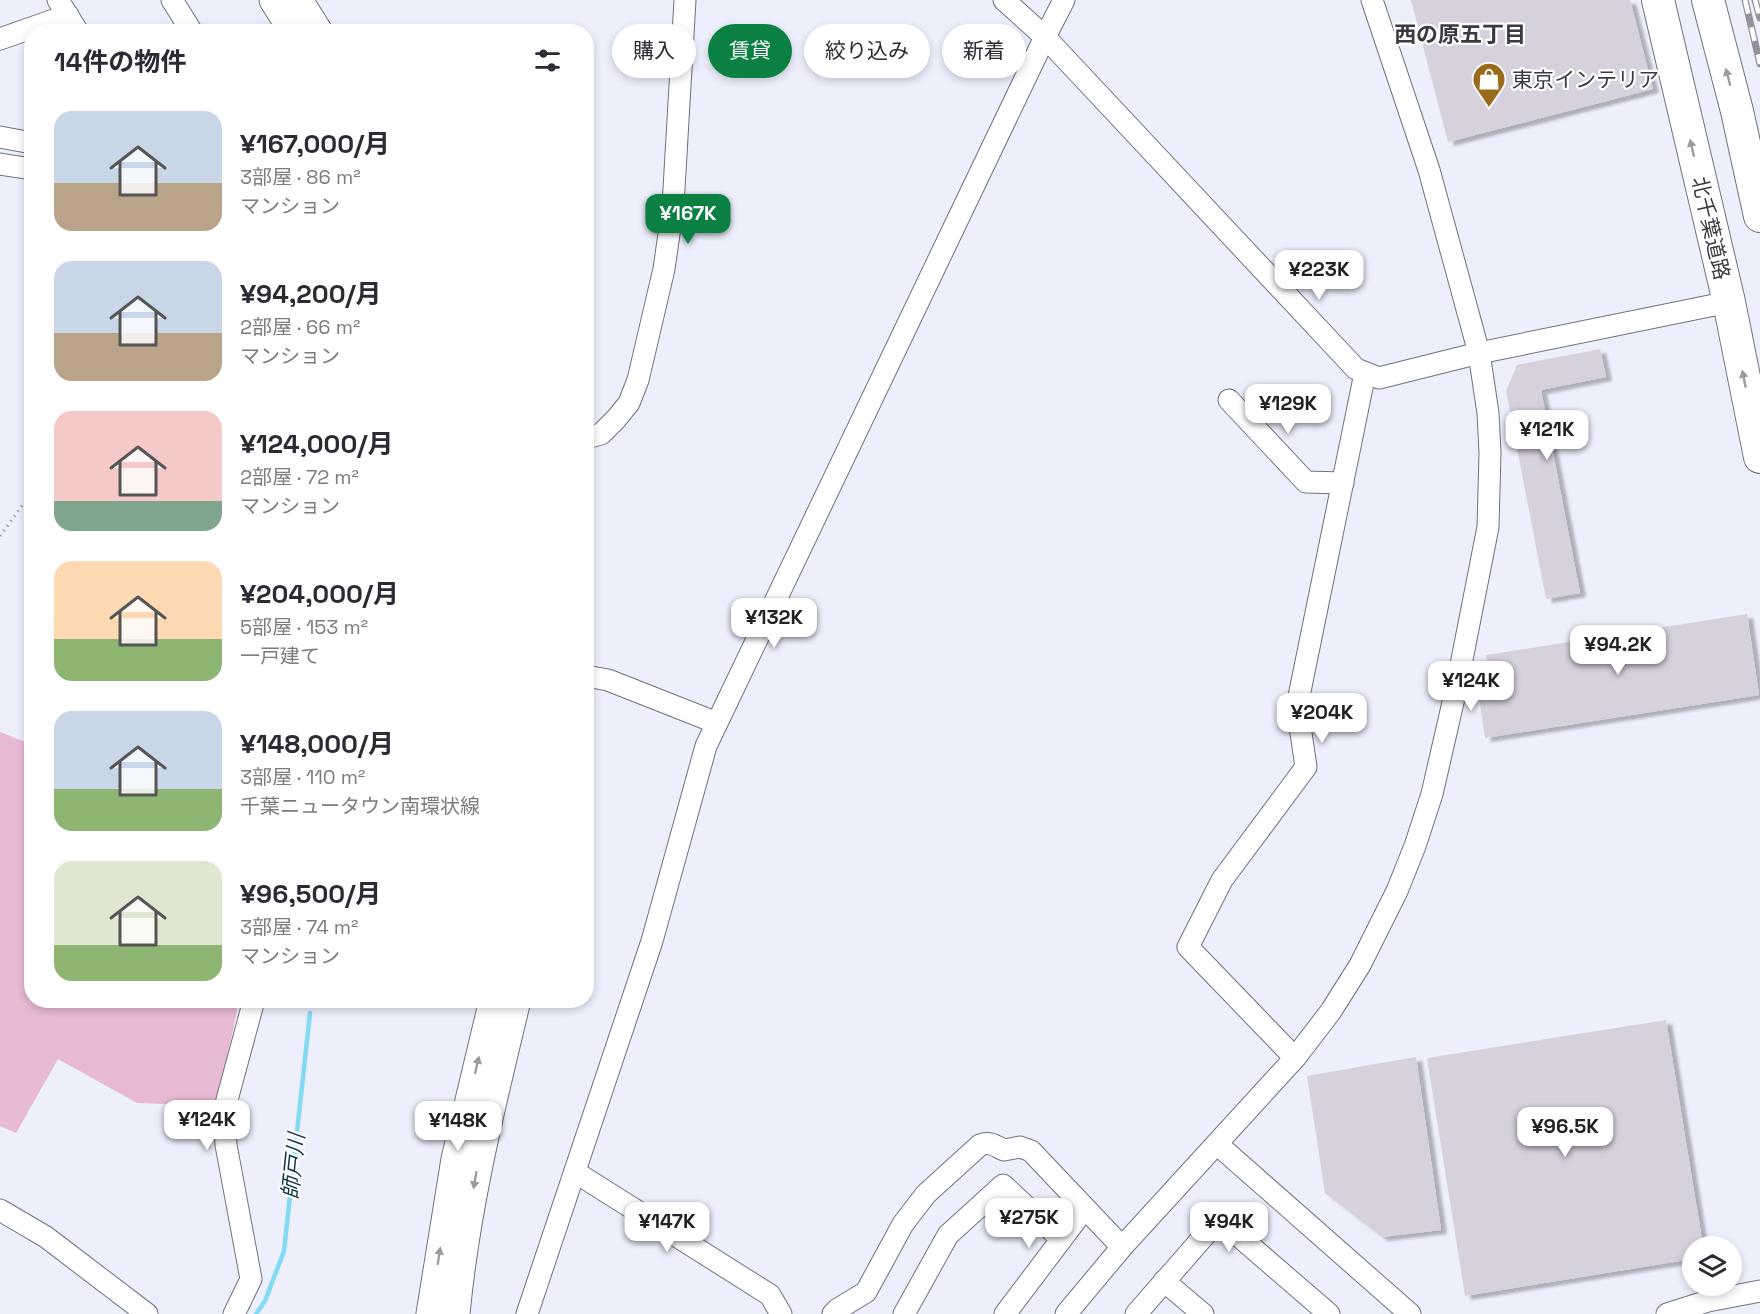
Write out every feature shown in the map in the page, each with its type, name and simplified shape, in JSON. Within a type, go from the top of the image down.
[{"type":"highway","name":"北千葉道路","points":[[1658,0],[1729,302],[1760,457]]},
{"type":"highway","points":[[1708,0],[1737,111],[1760,216]]},
{"type":"main road","points":[[273,0],[288,24]]},
{"type":"main road","points":[[299,0],[314,24]]},
{"type":"main road","points":[[430,1314],[455,1159],[491,1008]]},
{"type":"main road","points":[[456,1314],[461,1265],[477,1171],[515,1008]]},
{"type":"street","points":[[172,0],[187,24]]},
{"type":"street","points":[[594,436],[601,434],[629,403],[638,380],[664,269],[673,206],[685,0]]},
{"type":"street","points":[[1004,0],[1045,37],[1356,369],[1365,373],[1379,378],[1479,353],[1729,302]]},
{"type":"street","points":[[527,1314],[652,941],[706,746],[1064,0]]},
{"type":"street","points":[[1066,1314],[1122,1247],[1295,1058],[1331,1011],[1379,928],[1397,891],[1432,794],[1457,685],[1488,527],[1490,453],[1488,413],[1479,353],[1423,151],[1372,0]]},
{"type":"street","points":[[44,24],[68,16]]},
{"type":"street","points":[[0,39],[24,31]]},
{"type":"street","points":[[0,137],[24,142]]},
{"type":"street","points":[[0,164],[24,168]]},
{"type":"street","points":[[1295,1058],[1188,947],[1222,880],[1306,767],[1297,706],[1365,373]]},
{"type":"street","points":[[1228,400],[1306,482],[1342,483]]},
{"type":"street","points":[[594,677],[608,680],[717,723]]},
{"type":"street","points":[[234,1314],[251,1279],[226,1145],[224,1111],[252,1008]]},
{"type":"street","points":[[833,1314],[866,1292],[909,1216],[926,1194],[980,1145],[991,1143],[1004,1150],[1026,1148],[1122,1247]]},
{"type":"street","points":[[1217,1144],[1410,1314]]},
{"type":"street","points":[[575,1172],[770,1295],[780,1314]]},
{"type":"street","points":[[904,1314],[948,1235],[1003,1185],[1061,1239]]},
{"type":"street","points":[[1005,1314],[1085,1208]]},
{"type":"street","points":[[0,1210],[46,1238],[147,1314]]},
{"type":"street","points":[[1136,1314],[1219,1219],[1329,1314]]},
{"type":"street","points":[[1164,1281],[1203,1314]]},
{"type":"street","points":[[1667,1314],[1708,1301],[1760,1291]]},
{"type":"path","points":[[0,536],[24,503]]},
{"type":"shaded area","points":[[0,732],[24,741],[24,1008],[238,1008],[217,1106],[137,1103],[58,1059],[16,1133],[0,1126]]},
{"type":"building","points":[[1411,0],[1630,0],[1653,89],[1448,142]]},
{"type":"building","points":[[1600,349],[1606,377],[1541,390],[1580,593],[1546,599],[1506,391],[1517,365]]},
{"type":"building","points":[[1747,614],[1759,695],[1485,738],[1477,683],[1490,677],[1486,655]]},
{"type":"building","points":[[1666,1020],[1701,1236],[1682,1236],[1682,1261],[1465,1296],[1427,1058]]},
{"type":"building","points":[[1416,1057],[1441,1230],[1382,1237],[1325,1193],[1307,1076]]},
{"type":"waterway","name":"師戸川","points":[[256,1314],[265,1301],[284,1251],[310,1013]]},
{"type":"railway","points":[[1745,0],[1760,64]]},
{"type":"railway","points":[[1755,0],[1760,18]]},
{"type":"place","name":"東京インテリア","points":[[1489,108]]},
{"type":"district","name":"西の原五丁目","points":[[1460,34]]}]
